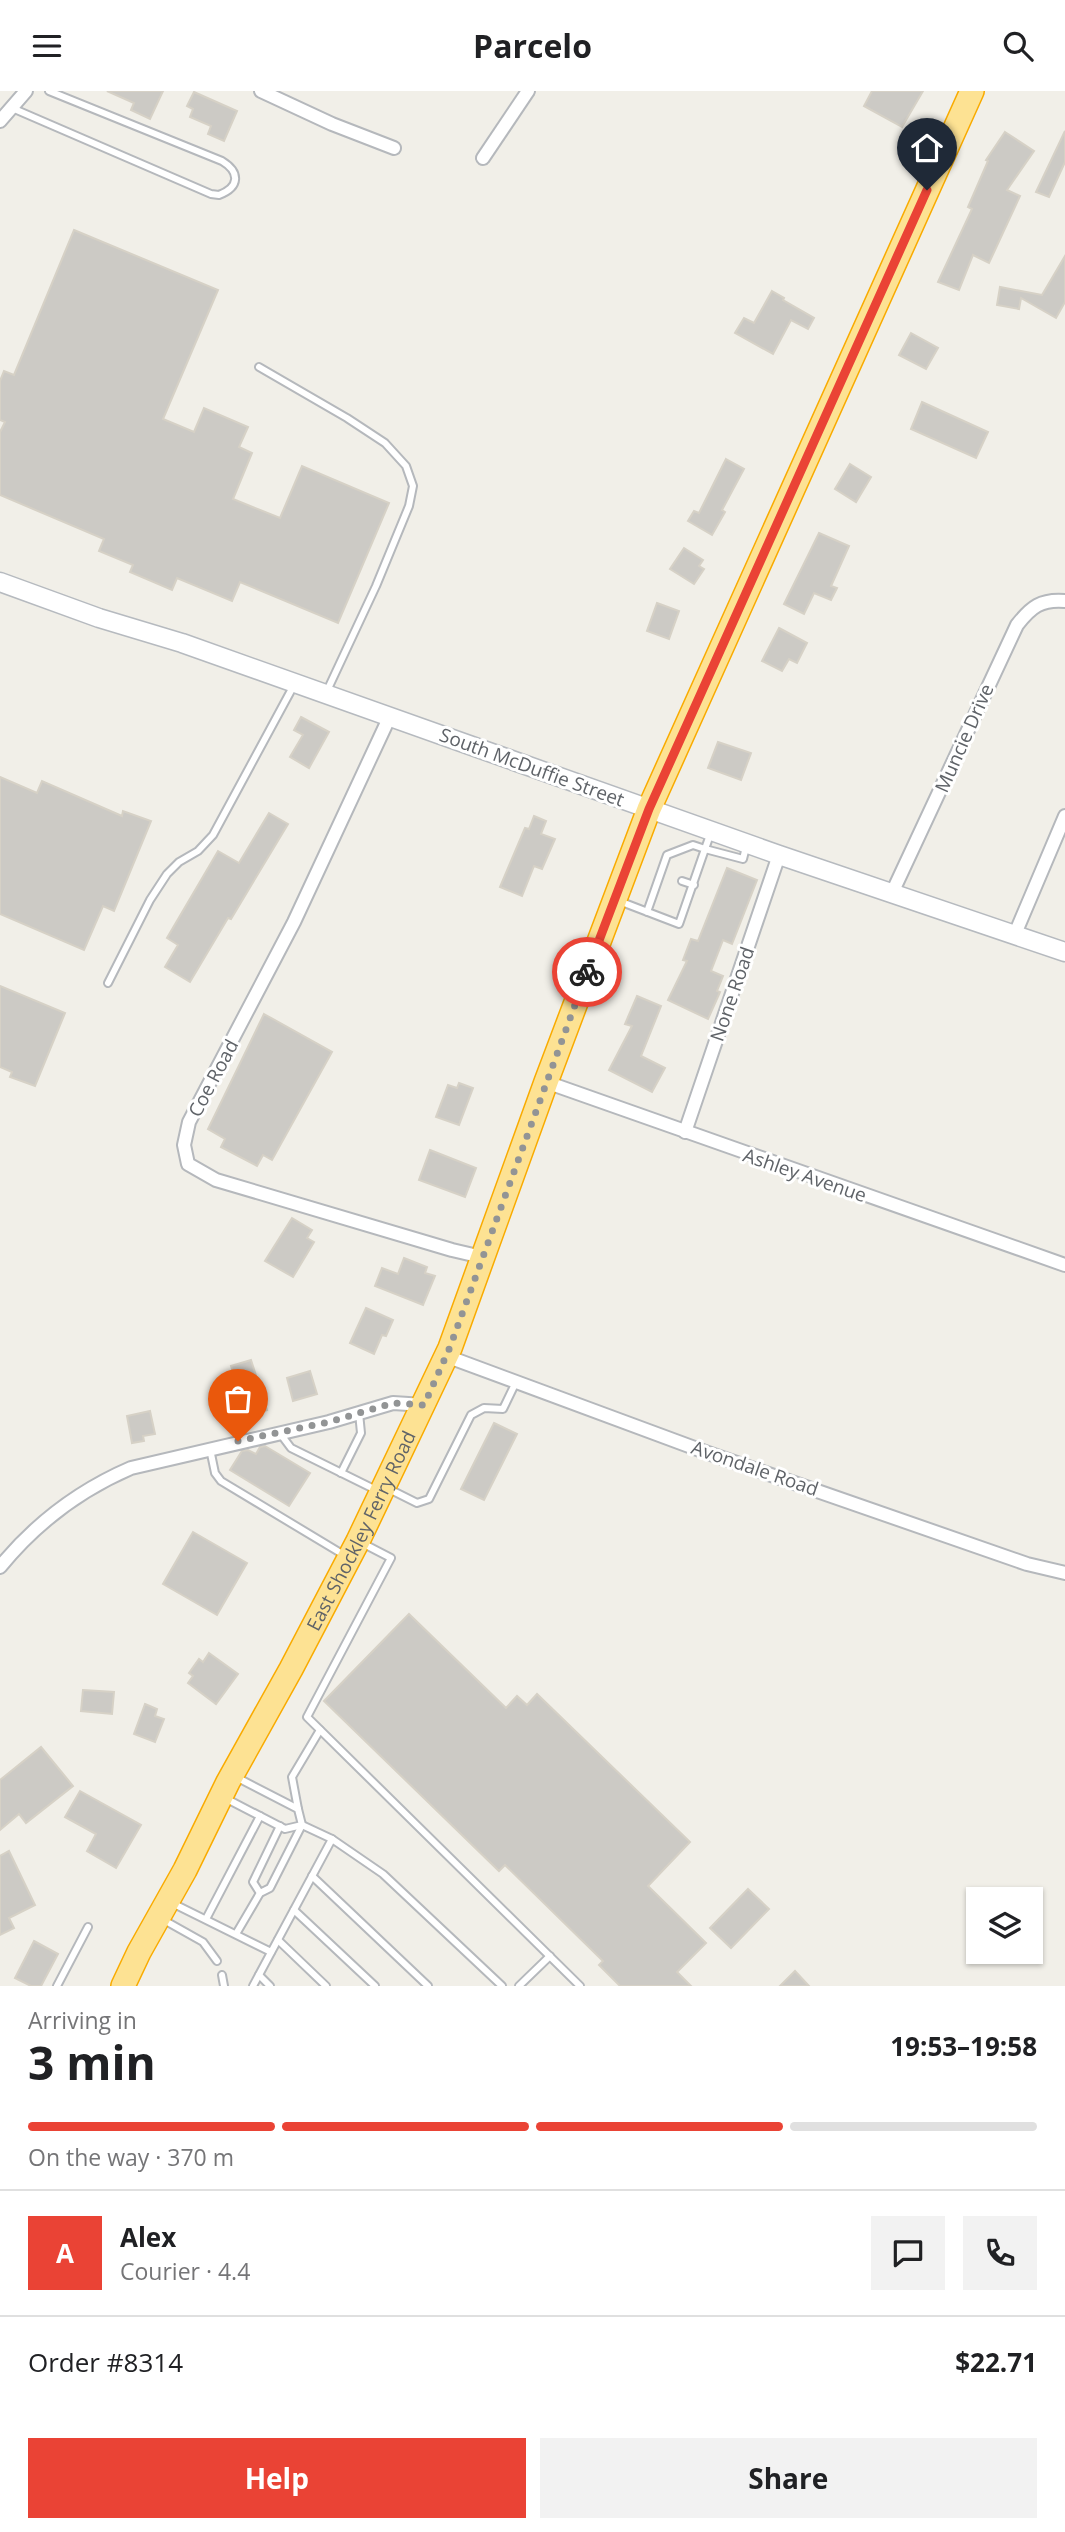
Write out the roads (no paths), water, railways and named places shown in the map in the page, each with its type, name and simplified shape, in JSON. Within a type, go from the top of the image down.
[{"type":"highway","name":"East Shockley Ferry Road","points":[[123,1986],[353,1549],[446,1356],[649,809],[972,91]]},
{"type":"street","points":[[0,121],[26,91]]},
{"type":"street","points":[[261,91],[332,124],[394,148]]},
{"type":"street","points":[[483,158],[528,91]]},
{"type":"street","name":"South McDuffie Street","points":[[0,582],[390,716],[747,844],[1065,952]]},
{"type":"street","name":"Muncie Drive","points":[[892,893],[1017,625],[1034,604],[1059,600]]},
{"type":"street","name":"Coe Road","points":[[390,716],[294,922],[189,1122],[184,1145],[188,1164],[216,1180],[482,1257]]},
{"type":"street","points":[[1015,934],[1065,816]]},
{"type":"street","name":"None Road","points":[[685,1132],[779,855]]},
{"type":"street","name":"Ashley Avenue","points":[[546,1082],[1065,1265]]},
{"type":"street","name":"Avondale Road","points":[[446,1356],[721,1457],[1027,1564],[1065,1573]]},
{"type":"street","points":[[0,1567],[75,1497],[131,1468],[393,1403],[424,1405]]},
{"type":"lane","points":[[12,108],[211,194],[219,195],[232,186],[234,172],[232,167],[222,161],[49,91]]},
{"type":"lane","points":[[259,367],[385,443],[406,466],[413,486],[409,506],[376,586],[326,694]]},
{"type":"lane","points":[[108,983],[150,900],[167,874],[179,862],[198,851],[213,835],[295,684]]},
{"type":"lane","points":[[614,899],[679,924],[711,830]]},
{"type":"lane","points":[[647,912],[667,855],[693,845],[743,859],[747,844]]},
{"type":"lane","points":[[682,881],[694,885]]},
{"type":"lane","points":[[279,1433],[291,1448],[417,1503],[429,1499],[471,1415],[484,1408],[503,1409],[516,1382]]},
{"type":"lane","points":[[341,1472],[361,1433],[359,1413]]},
{"type":"lane","points":[[209,1448],[215,1473],[221,1481],[353,1549],[391,1558],[307,1717],[580,1986]]},
{"type":"lane","points":[[236,1934],[260,1893],[270,1888],[302,1825],[292,1777],[320,1730]]},
{"type":"lane","points":[[232,1775],[298,1809]]},
{"type":"lane","points":[[221,1796],[285,1829],[302,1825],[332,1839],[383,1874],[502,1986]]},
{"type":"lane","points":[[206,1919],[260,1816]]},
{"type":"lane","points":[[260,1893],[253,1882],[280,1826]]},
{"type":"lane","points":[[253,1986],[332,1839]]},
{"type":"lane","points":[[312,1876],[428,1986]]},
{"type":"lane","points":[[163,1909],[206,1919],[271,1952]]},
{"type":"lane","points":[[163,1909],[203,1942],[217,1961]]},
{"type":"lane","points":[[294,1910],[375,1986]]},
{"type":"lane","points":[[57,1986],[89,1927]]},
{"type":"lane","points":[[278,1940],[326,1986]]},
{"type":"lane","points":[[519,1986],[550,1956]]},
{"type":"lane","points":[[222,1975],[224,1986]]},
{"type":"lane","points":[[259,1975],[271,1986]]}]
